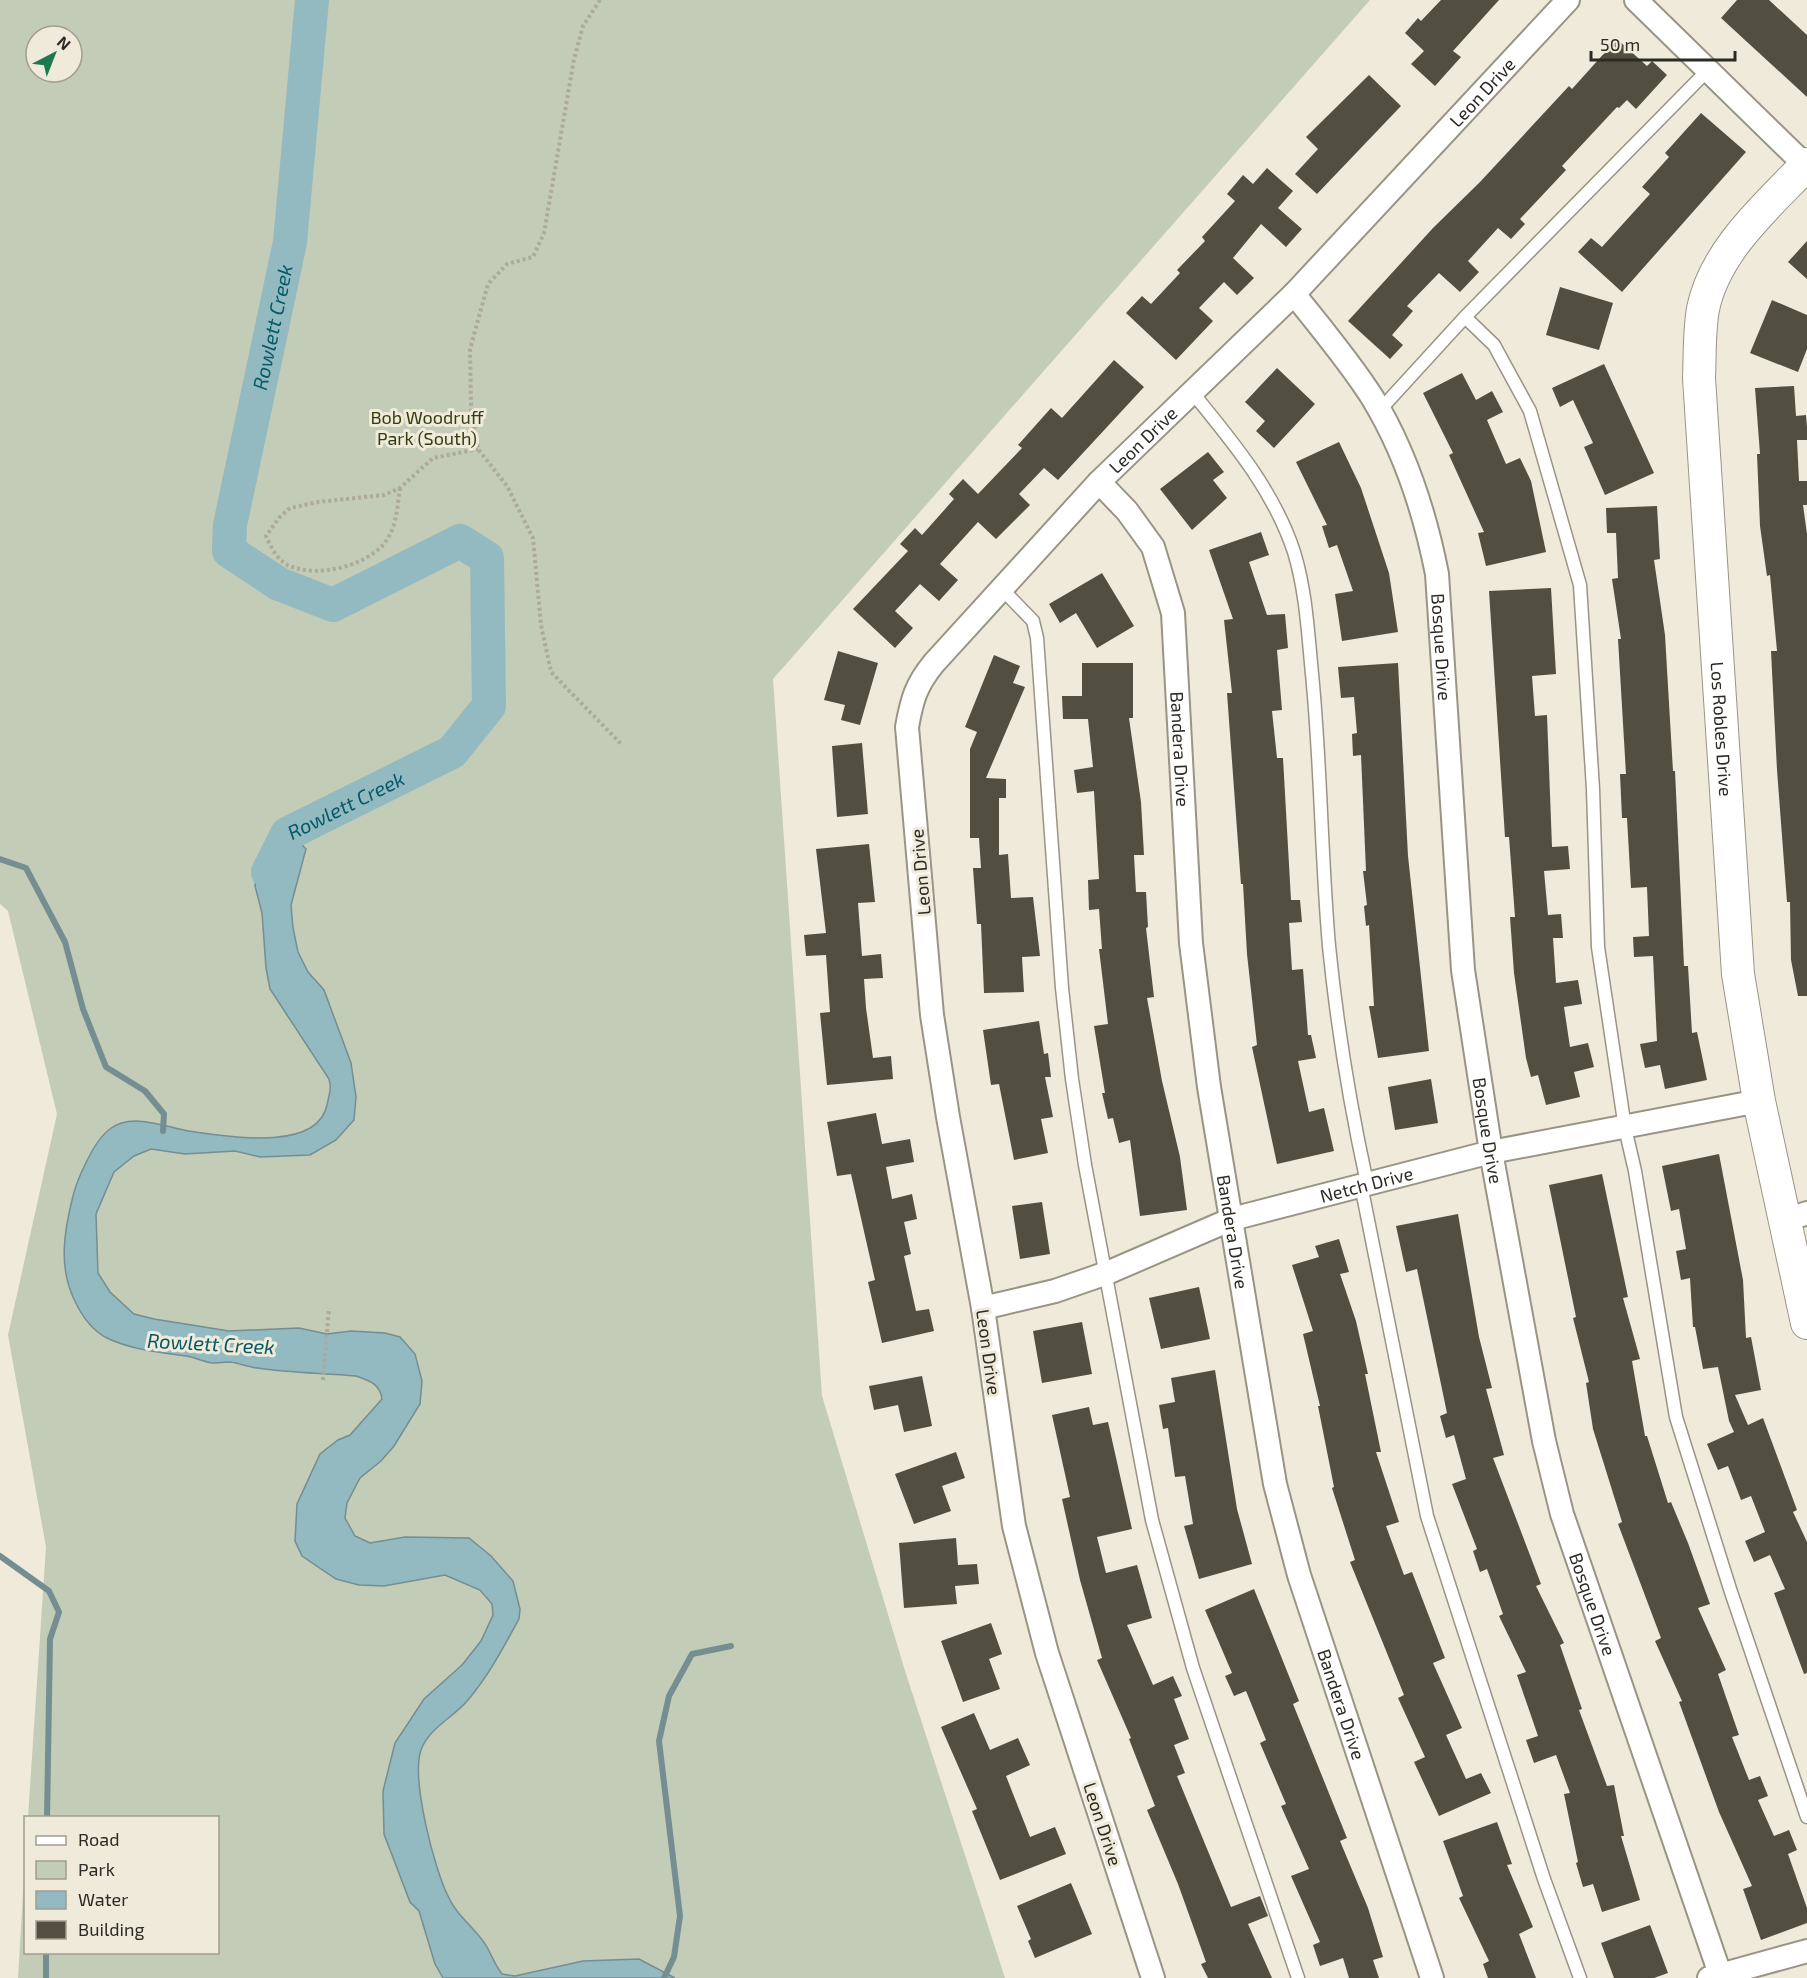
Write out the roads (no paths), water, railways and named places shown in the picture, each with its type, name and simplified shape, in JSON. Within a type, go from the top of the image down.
[{"type":"street","name":"Leon Drive","points":[[1153,1978],[1047,1653],[1014,1526],[983,1308],[932,1015],[907,727],[916,685],[1002,588],[1099,482],[1294,294],[1568,0]]},
{"type":"street","points":[[1636,0],[1806,166]]},
{"type":"street","name":"Los Robles Drive","points":[[1806,166],[1731,246],[1713,276],[1703,309],[1699,378],[1737,962],[1759,1101],[1796,1217],[1807,1323]]},
{"type":"street","name":"Bosque Drive","points":[[1294,294],[1337,348],[1379,411],[1408,469],[1428,529],[1437,574],[1463,970],[1491,1152],[1544,1441],[1562,1514],[1715,1976]]},
{"type":"street","name":"Bandera Drive","points":[[1099,482],[1127,511],[1153,547],[1173,613],[1191,943],[1209,1087],[1275,1484],[1299,1575],[1432,1978]]},
{"type":"street","name":"Netch Drive","points":[[983,1308],[1055,1291],[1107,1273],[1232,1219],[1491,1152],[1759,1101]]},
{"type":"street","points":[[1715,1976],[1807,1952]]},
{"type":"lane","points":[[1379,411],[1465,317],[1708,70]]},
{"type":"lane","points":[[1465,317],[1494,345],[1530,411],[1580,585],[1593,789],[1598,947],[1625,1128],[1635,1172],[1676,1417],[1730,1589],[1807,1817]]},
{"type":"lane","points":[[1192,392],[1233,442],[1269,494],[1294,553],[1306,612],[1318,738],[1329,946],[1350,1103],[1427,1516],[1544,1879],[1580,1978]]},
{"type":"lane","points":[[1002,588],[1033,621],[1038,638],[1062,988],[1072,1079],[1085,1165],[1152,1520],[1193,1668],[1298,1978]]},
{"type":"water","points":[[283,825],[306,849],[291,905],[293,928],[298,952],[308,972],[324,990],[351,1063],[356,1097],[354,1120],[336,1140],[310,1155],[260,1157],[235,1151],[185,1154],[151,1149],[134,1156],[114,1172],[96,1214],[98,1273],[110,1292],[134,1314],[229,1331],[299,1328],[327,1334],[351,1331],[385,1333],[400,1337],[415,1354],[422,1381],[420,1404],[394,1446],[381,1461],[360,1478],[347,1503],[345,1518],[355,1536],[370,1543],[405,1537],[469,1538],[491,1556],[513,1581],[520,1609],[519,1619],[483,1681],[468,1700],[430,1735],[421,1750],[419,1781],[421,1802],[442,1883],[452,1903],[483,1941],[502,1974],[515,1976],[583,1961],[639,1959],[675,1978],[443,1978],[435,1964],[419,1911],[410,1902],[384,1834],[383,1791],[395,1743],[424,1699],[462,1665],[481,1641],[493,1615],[492,1604],[480,1590],[445,1575],[384,1586],[359,1585],[336,1579],[302,1556],[295,1541],[297,1504],[320,1454],[338,1440],[350,1435],[382,1399],[377,1386],[356,1376],[269,1370],[230,1362],[212,1363],[126,1345],[101,1335],[91,1326],[73,1297],[66,1273],[64,1249],[74,1192],[92,1151],[110,1129],[119,1124],[138,1121],[224,1136],[268,1138],[288,1136],[306,1130],[320,1120],[327,1105],[329,1079],[270,989],[266,968],[262,913],[255,886],[259,858]]},
{"type":"waterway","name":"Rowlett Creek","points":[[268,872],[287,834],[452,752],[489,706],[487,558],[460,541],[333,605],[279,584],[229,551],[230,525],[290,242],[312,0]]},
{"type":"waterway","points":[[0,859],[26,868],[65,942],[83,1009],[106,1067],[145,1091],[164,1114],[163,1131]]},
{"type":"waterway","points":[[0,1556],[49,1591],[59,1612],[50,1639],[47,1816]]},
{"type":"waterway","points":[[664,1978],[674,1957],[680,1916],[659,1741],[669,1696],[692,1654],[731,1646]]},
{"type":"waterway","points":[[46,1954],[46,1978]]},
{"type":"park label","name":"Bob Woodruff Park (South)","points":[[427,427]]}]
